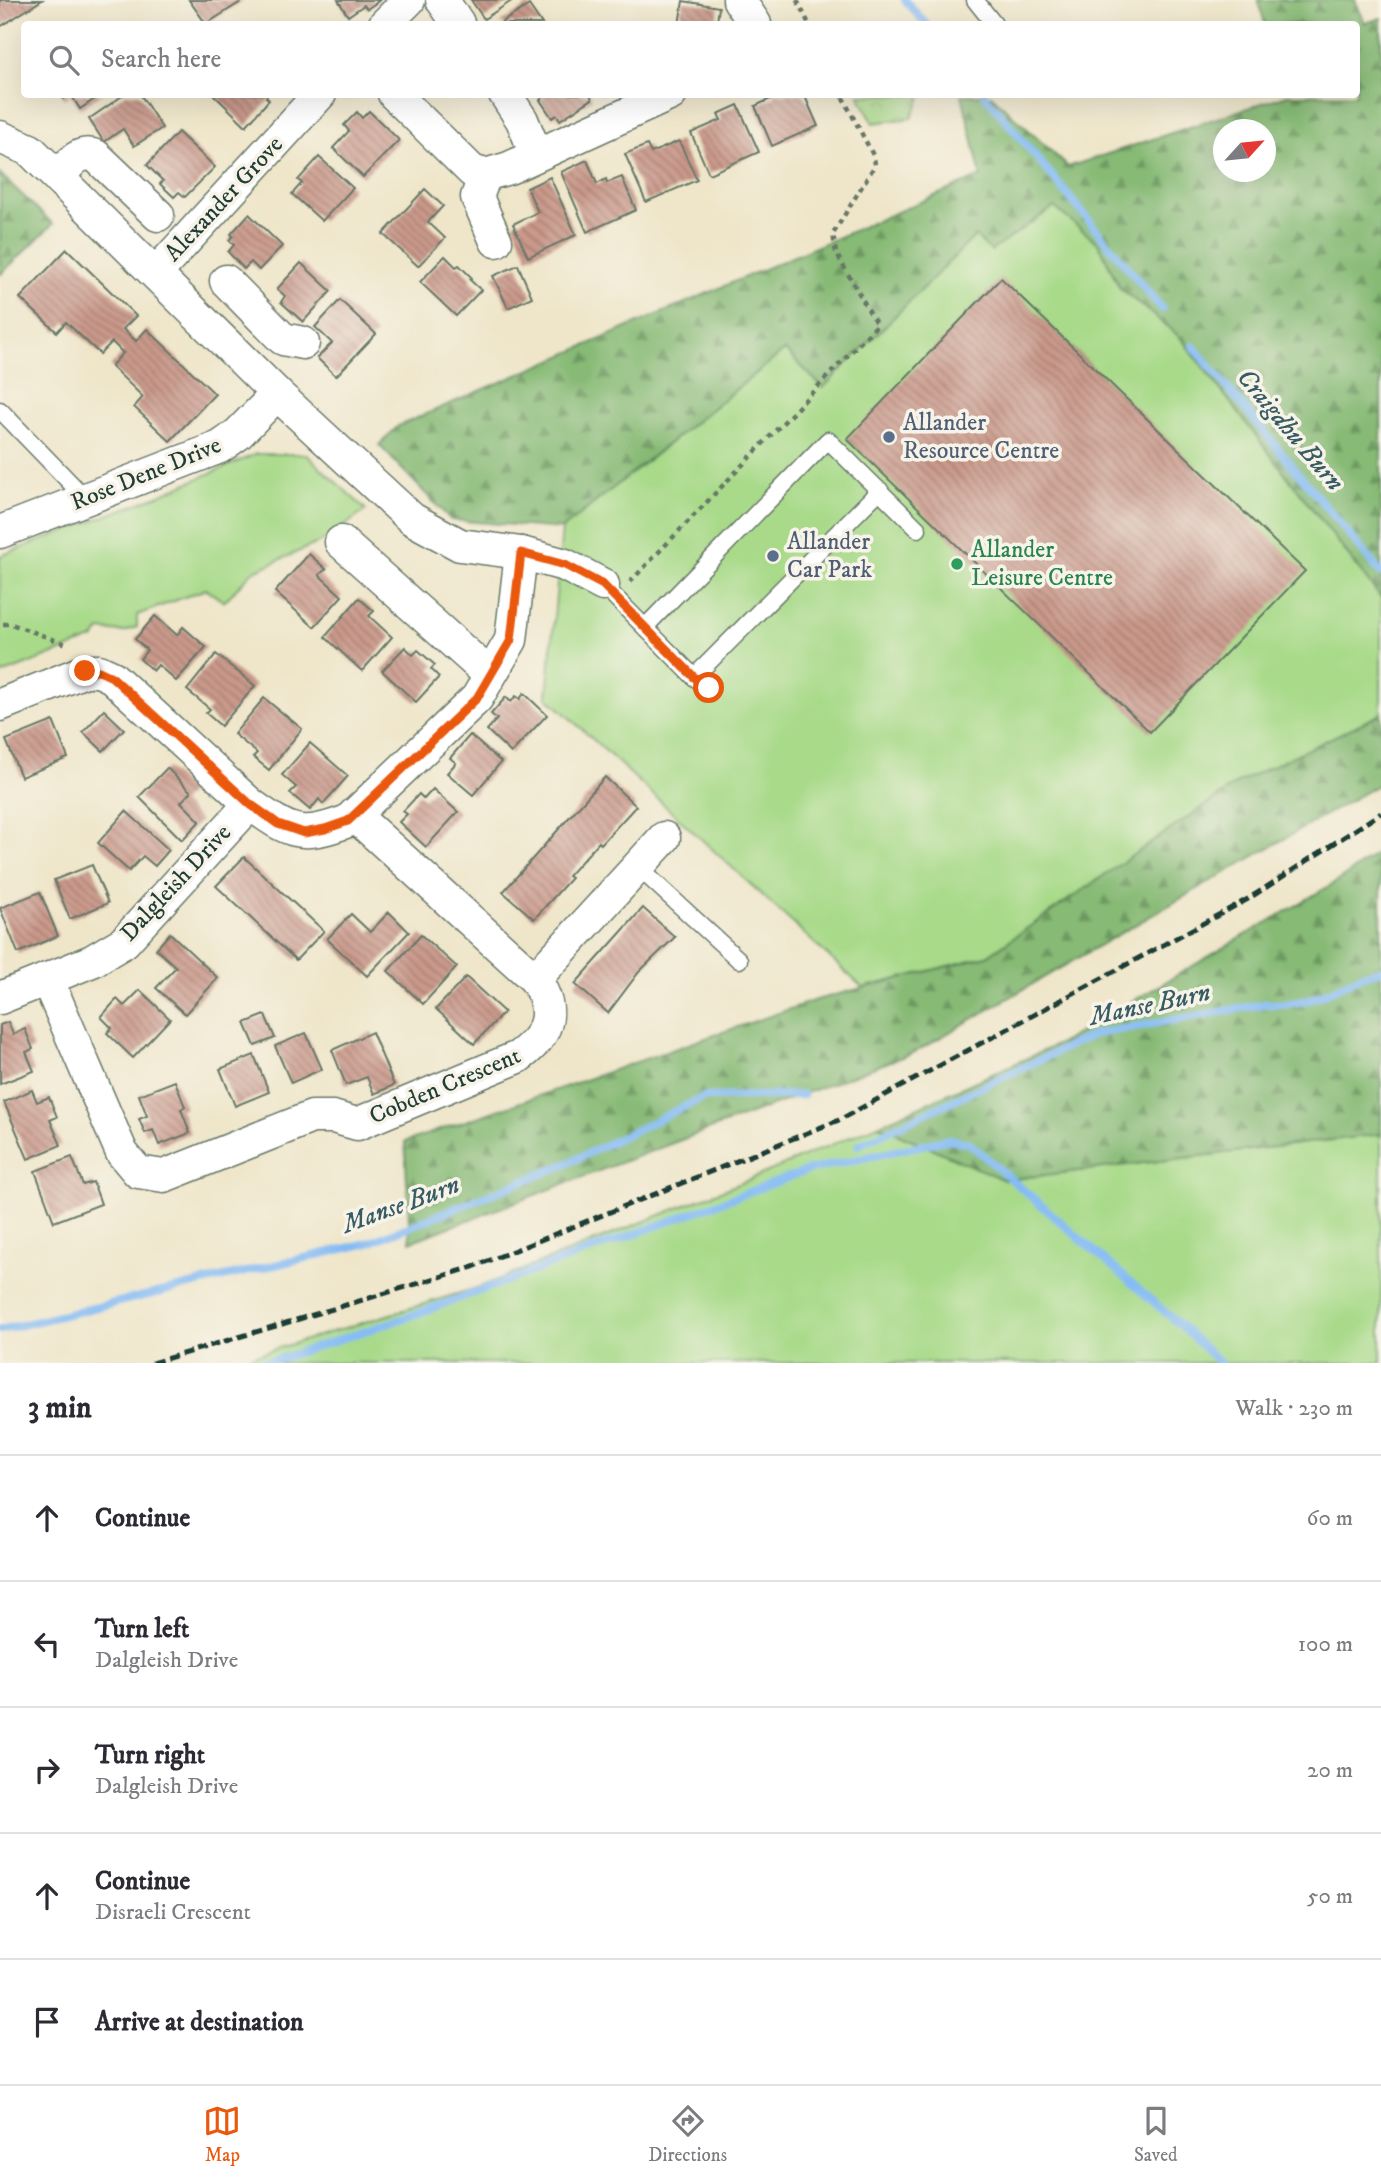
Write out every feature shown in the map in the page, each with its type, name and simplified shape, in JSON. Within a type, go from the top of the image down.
[{"type":"street","points":[[389,21],[409,0]]},
{"type":"street","points":[[739,0],[753,21]]},
{"type":"street","name":"Alexander Grove","points":[[156,273],[316,98]]},
{"type":"street","points":[[398,98],[472,171],[485,175],[509,168],[662,98]]},
{"type":"street","points":[[508,98],[522,120],[536,154]]},
{"type":"street","name":"Alexander Grove","points":[[0,137],[30,150],[277,394],[412,519],[460,545],[521,553],[565,565],[609,591]]},
{"type":"street","points":[[59,177],[81,154],[89,153],[96,156],[158,215]]},
{"type":"street","points":[[485,175],[477,197],[496,241]]},
{"type":"street","points":[[226,281],[293,341],[253,370]]},
{"type":"street","name":"Rose Dene Drive","points":[[0,532],[220,447],[237,435],[277,394]]},
{"type":"street","points":[[341,541],[491,675]]},
{"type":"street","name":"Dalgleish Drive","points":[[0,998],[92,961],[124,942],[250,804],[278,824],[304,833],[348,821],[477,698],[511,640],[521,553]]},
{"type":"street","points":[[0,705],[85,671],[99,671],[112,677],[250,804]]},
{"type":"street","name":"Cobden Crescent","points":[[47,979],[122,1153],[138,1172],[164,1176],[312,1117],[333,1117],[357,1124],[518,1057],[534,1046],[544,1030],[549,1008],[543,990],[535,979],[354,815]]},
{"type":"street","points":[[535,979],[664,838]]},
{"type":"lane","points":[[975,0],[992,21]]},
{"type":"lane","points":[[0,410],[86,499]]},
{"type":"lane","points":[[645,627],[828,440],[918,529]]},
{"type":"lane","points":[[694,677],[880,490]]},
{"type":"lane","points":[[609,591],[694,677],[709,688]]},
{"type":"lane","points":[[638,867],[739,960]]},
{"type":"path","points":[[797,0],[808,21]]},
{"type":"path","points":[[609,591],[877,325],[836,253],[833,234],[875,165],[874,157],[843,98]]},
{"type":"path","points":[[1,626],[11,624],[36,634]]},
{"type":"green space","points":[[1258,0],[1355,0],[1365,23],[1381,18],[1381,598],[1180,337],[1120,288],[1099,244],[1054,207],[991,251],[975,236],[823,388],[785,350],[562,529],[451,520],[379,445],[398,426],[981,176],[963,98],[994,98],[1068,167],[1213,119],[1213,182],[1276,182],[1276,119],[1214,119],[1278,98],[1360,98],[1360,21],[1264,21]]},
{"type":"green space","points":[[860,98],[921,98],[911,118],[873,123]]},
{"type":"green space","points":[[0,174],[53,224],[0,275]]},
{"type":"green space","name":"Allander Leisure Centre","points":[[1054,207],[1099,244],[1120,288],[1180,337],[1381,598],[1381,714],[1239,782],[987,956],[863,988],[547,697],[562,529],[785,350],[823,387],[976,235],[991,250]]},
{"type":"green space","points":[[256,454],[306,454],[366,510],[327,539],[252,572],[224,602],[206,589],[137,615],[137,627],[124,632],[100,630],[95,638],[0,675],[0,556],[150,499]]},
{"type":"green space","points":[[1381,714],[1381,783],[915,1052],[410,1242],[405,1142],[816,1000],[987,956],[1239,782]]},
{"type":"green space","points":[[1381,851],[1381,1134],[1004,1180],[878,1125],[1063,1042],[1336,882]]},
{"type":"green space","points":[[878,1125],[1005,1180],[1381,1134],[1381,1363],[229,1363],[480,1287]]},
{"type":"building","points":[[0,0],[42,0],[0,27]]},
{"type":"building","points":[[189,0],[244,0],[211,21],[204,21]]},
{"type":"building","points":[[338,0],[380,0],[367,9],[364,5],[348,16]]},
{"type":"building","points":[[471,0],[513,0],[484,19]]},
{"type":"building","points":[[683,1],[719,7],[717,21],[680,21]]},
{"type":"building","points":[[529,5],[540,21],[504,21]]},
{"type":"building","points":[[73,98],[96,98],[80,109]]},
{"type":"building","points":[[119,98],[143,98],[162,128],[134,146],[123,129],[104,142],[89,119]]},
{"type":"building","points":[[217,98],[267,98],[269,100],[246,126]]},
{"type":"building","points":[[773,98],[806,98],[818,126],[772,146],[755,106]]},
{"type":"building","points":[[592,99],[560,120],[557,115],[552,118],[540,100]]},
{"type":"building","points":[[738,105],[759,152],[709,174],[691,133],[721,120],[718,114]]},
{"type":"building","points":[[369,111],[399,140],[363,177],[333,148],[349,131],[344,125],[357,112],[362,118]]},
{"type":"building","points":[[178,132],[215,167],[185,197],[179,192],[174,197],[160,184],[163,181],[147,165]]},
{"type":"building","points":[[679,141],[697,180],[646,202],[625,154],[647,145],[651,153]]},
{"type":"building","points":[[319,157],[353,188],[322,221],[292,194],[302,183],[298,180]]},
{"type":"building","points":[[587,160],[597,184],[606,179],[607,183],[622,177],[636,210],[587,232],[561,172]]},
{"type":"building","points":[[550,177],[576,235],[528,257],[513,224],[538,212],[527,188]]},
{"type":"building","points":[[425,189],[443,206],[428,222],[445,238],[418,266],[383,234]]},
{"type":"building","points":[[249,214],[282,246],[259,270],[251,262],[244,269],[228,252],[234,245],[229,240],[233,236],[231,234]]},
{"type":"building","points":[[67,249],[136,316],[123,329],[136,341],[147,329],[215,394],[170,441],[134,407],[143,397],[111,366],[123,353],[112,342],[100,354],[66,322],[57,332],[20,298]]},
{"type":"building","points":[[445,256],[456,267],[459,265],[481,290],[456,316],[420,282]]},
{"type":"building","points":[[301,263],[331,291],[303,322],[281,302],[285,296],[277,289]]},
{"type":"building","points":[[518,265],[532,297],[508,308],[493,276]]},
{"type":"building","name":"Allander Leisure Centre","points":[[1001,278],[1305,571],[1150,732],[847,439]]},
{"type":"building","points":[[340,300],[376,334],[336,376],[317,358],[332,343],[315,327]]},
{"type":"building","points":[[309,554],[326,569],[319,575],[342,596],[314,627],[275,592]]},
{"type":"building","points":[[359,598],[374,611],[369,616],[392,637],[362,671],[325,637]]},
{"type":"building","points":[[155,616],[177,635],[183,627],[206,647],[176,681],[158,665],[153,671],[140,659],[147,650],[135,639]]},
{"type":"building","points":[[405,647],[413,655],[418,650],[435,665],[431,669],[439,677],[416,702],[382,671]]},
{"type":"building","points":[[216,654],[255,686],[221,726],[206,713],[210,709],[187,690]]},
{"type":"building","points":[[524,693],[547,715],[511,753],[487,730],[497,719],[491,714],[506,697],[511,702],[516,696],[520,699]]},
{"type":"building","points":[[264,698],[302,729],[269,770],[253,757],[257,753],[234,734]]},
{"type":"building","points":[[104,710],[124,729],[103,751],[83,732]]},
{"type":"building","points":[[53,721],[68,758],[21,777],[6,740]]},
{"type":"building","points":[[470,735],[501,762],[473,795],[447,773],[456,763],[450,758]]},
{"type":"building","points":[[310,743],[348,776],[323,804],[319,799],[310,810],[290,793],[296,787],[282,775]]},
{"type":"building","points":[[167,768],[191,792],[181,802],[200,821],[182,840],[139,797]]},
{"type":"building","points":[[605,777],[636,806],[568,876],[571,878],[534,919],[503,892]]},
{"type":"building","points":[[433,789],[458,812],[426,847],[399,822],[407,814],[403,811],[419,794],[424,799]]},
{"type":"building","points":[[126,811],[169,850],[155,866],[143,856],[129,871],[98,843]]},
{"type":"building","points":[[244,857],[324,931],[296,960],[216,886]]},
{"type":"building","points":[[92,865],[108,903],[70,919],[54,880]]},
{"type":"building","points":[[40,892],[58,936],[18,953],[0,908]]},
{"type":"building","points":[[643,908],[675,937],[639,972],[608,1013],[575,984]]},
{"type":"building","points":[[389,912],[409,932],[367,976],[327,939],[351,914],[370,932]]},
{"type":"building","points":[[170,933],[218,978],[185,1014],[156,988],[176,967],[156,949]]},
{"type":"building","points":[[421,935],[457,967],[423,1004],[388,971]]},
{"type":"building","points":[[466,977],[504,1012],[474,1044],[436,1009]]},
{"type":"building","points":[[140,990],[170,1019],[133,1058],[107,1033],[112,1028],[101,1017],[117,999],[124,1006]]},
{"type":"building","points":[[265,1015],[275,1038],[255,1046],[245,1023]]},
{"type":"building","points":[[8,1022],[13,1034],[25,1029],[33,1049],[26,1052],[34,1071],[0,1084],[0,1025]]},
{"type":"building","points":[[372,1032],[394,1085],[374,1094],[367,1077],[346,1085],[332,1050]]},
{"type":"building","points":[[306,1033],[322,1069],[291,1083],[275,1046]]},
{"type":"building","points":[[254,1055],[269,1092],[235,1106],[220,1069]]},
{"type":"building","points":[[175,1081],[185,1107],[181,1109],[190,1133],[159,1145],[153,1130],[145,1133],[139,1119],[147,1116],[139,1095]]},
{"type":"building","points":[[32,1090],[37,1102],[49,1097],[57,1117],[50,1120],[61,1145],[28,1159],[4,1102]]},
{"type":"building","points":[[72,1157],[83,1185],[93,1182],[101,1204],[54,1222],[35,1171]]},
{"type":"waterway","name":"Craigdhu Burn","points":[[905,0],[923,21]]},
{"type":"waterway","name":"Craigdhu Burn","points":[[987,98],[1162,309]]},
{"type":"waterway","name":"Craigdhu Burn","points":[[1193,346],[1381,573]]},
{"type":"waterway","name":"Manse Burn","points":[[858,1145],[1095,1034],[1264,1004],[1305,1001],[1381,970]]},
{"type":"waterway","name":"Manse Burn","points":[[0,1330],[368,1243],[564,1165],[704,1097],[803,1095]]},
{"type":"waterway","points":[[260,1363],[408,1317],[809,1170],[949,1139],[969,1143],[1179,1324],[1220,1363]]},
{"type":"railway","points":[[152,1363],[473,1267],[839,1120],[1248,899],[1381,813]]},
{"type":"place","name":"Allander Resource Centre","points":[[889,437]]},
{"type":"place","name":"Allander Car Park","points":[[773,556]]},
{"type":"place","name":"Allander Leisure Centre","points":[[957,564]]},
{"type":"route","points":[[85,671],[99,671],[112,677],[250,804],[278,824],[304,833],[348,821],[477,698],[511,640],[521,553],[565,565],[603,585],[694,677],[709,688]]}]
